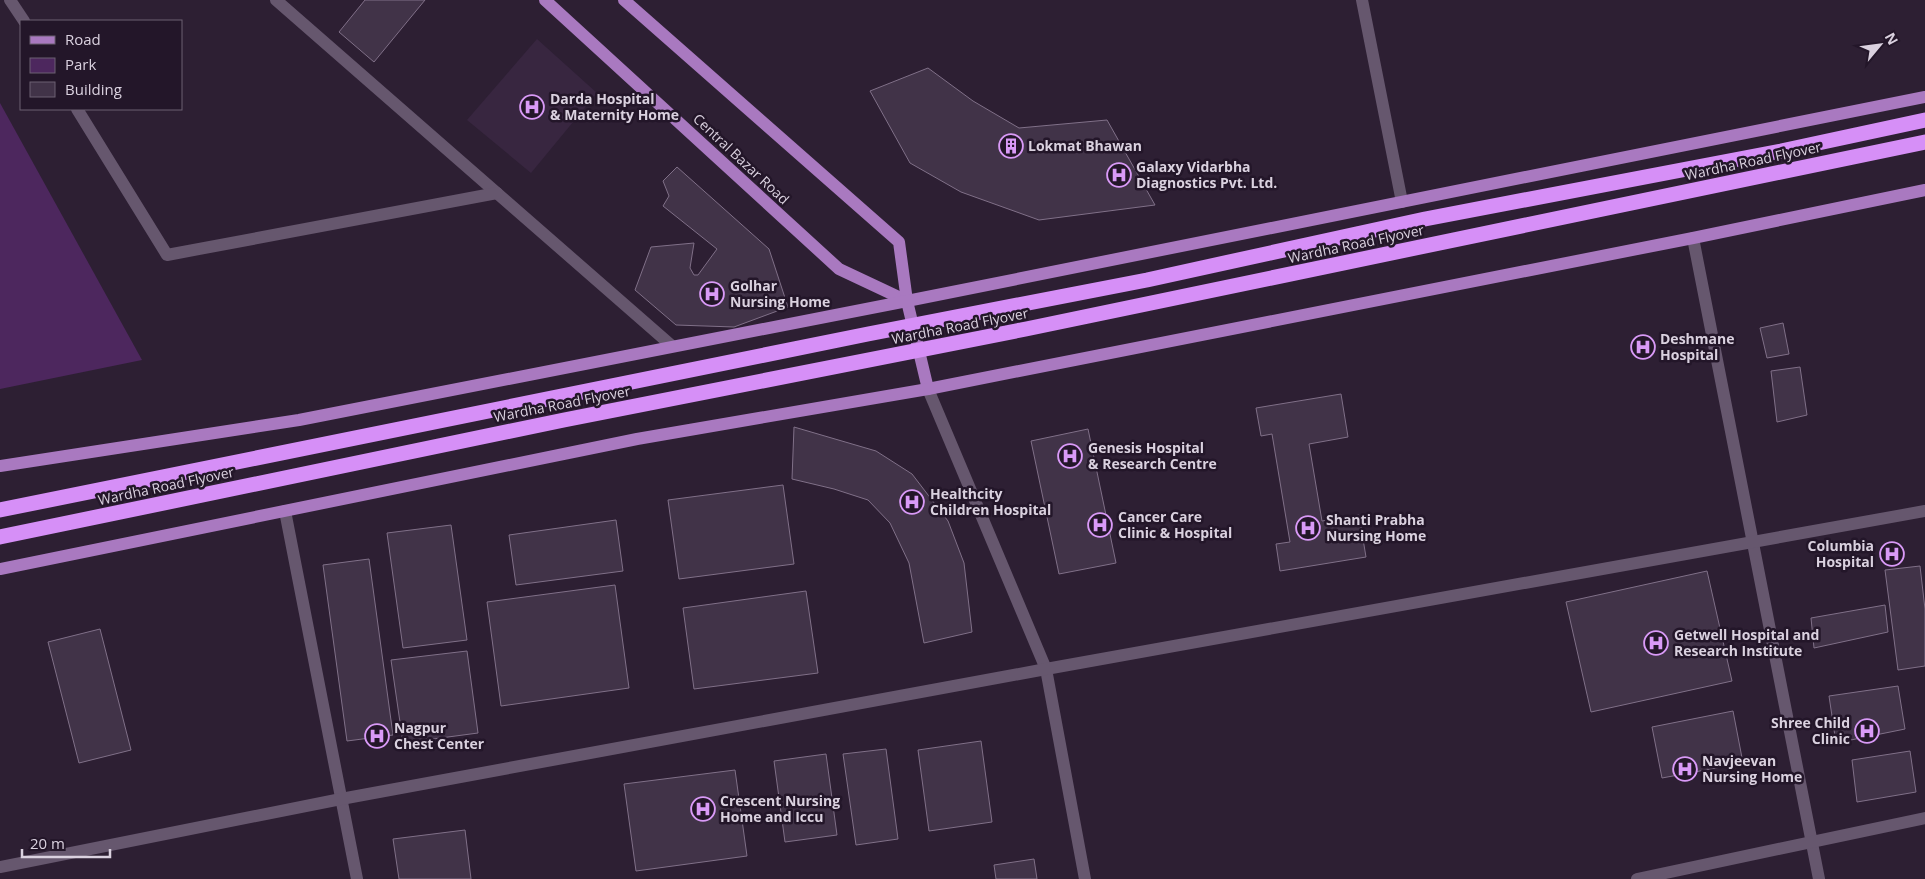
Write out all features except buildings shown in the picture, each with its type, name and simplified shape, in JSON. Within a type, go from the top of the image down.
[{"type":"highway","name":"Wardha Road Flyover","points":[[0,510],[858,336],[1147,280],[1425,219],[1781,151],[1925,120]]},
{"type":"highway","name":"Wardha Road Flyover","points":[[0,537],[564,420],[1026,330],[1925,142]]},
{"type":"main road","name":"Central Bazar Road","points":[[545,0],[839,269],[907,301]]},
{"type":"main road","points":[[624,0],[899,242],[907,301],[928,389]]},
{"type":"main road","points":[[0,466],[299,420],[907,301],[1925,97]]},
{"type":"main road","points":[[0,569],[637,439],[928,389],[1693,238],[1925,190]]},
{"type":"street","points":[[10,0],[23,20]]},
{"type":"street","points":[[276,0],[672,346]]},
{"type":"street","points":[[1362,0],[1402,202]]},
{"type":"street","points":[[79,110],[167,255],[497,193]]},
{"type":"street","points":[[1693,238],[1819,879]]},
{"type":"street","points":[[928,389],[1046,669],[1085,879]]},
{"type":"street","points":[[285,511],[357,879]]},
{"type":"street","points":[[0,867],[341,799],[1046,669],[1925,511]]},
{"type":"street","points":[[1637,879],[1925,818]]},
{"type":"shaded area","name":"Darda Hospital & Maternity Home","points":[[537,39],[597,93],[531,173],[467,120]]},
{"type":"green space","points":[[0,103],[142,360],[0,389]]},
{"type":"place","name":"Darda Hospital & Maternity Home","points":[[532,107]]},
{"type":"place","name":"Lokmat Bhawan","points":[[1011,146]]},
{"type":"place","name":"Galaxy Vidarbha Diagnostics Pvt. Ltd.","points":[[1119,175]]},
{"type":"place","name":"Golhar Nursing Home","points":[[712,294]]},
{"type":"place","name":"Deshmane Hospital","points":[[1643,347]]},
{"type":"place","name":"Genesis Hospital & Research Centre","points":[[1070,456]]},
{"type":"place","name":"Healthcity Children Hospital","points":[[912,502]]},
{"type":"place","name":"Cancer Care Clinic & Hospital","points":[[1100,525]]},
{"type":"place","name":"Shanti Prabha Nursing Home","points":[[1308,528]]},
{"type":"place","name":"Columbia Hospital","points":[[1892,554]]},
{"type":"place","name":"Getwell Hospital and Research Institute","points":[[1656,643]]},
{"type":"place","name":"Shree Child Clinic","points":[[1867,731]]},
{"type":"place","name":"Nagpur Chest Center","points":[[377,736]]},
{"type":"place","name":"Navjeevan Nursing Home","points":[[1685,769]]},
{"type":"place","name":"Crescent Nursing Home and Iccu","points":[[703,809]]}]
